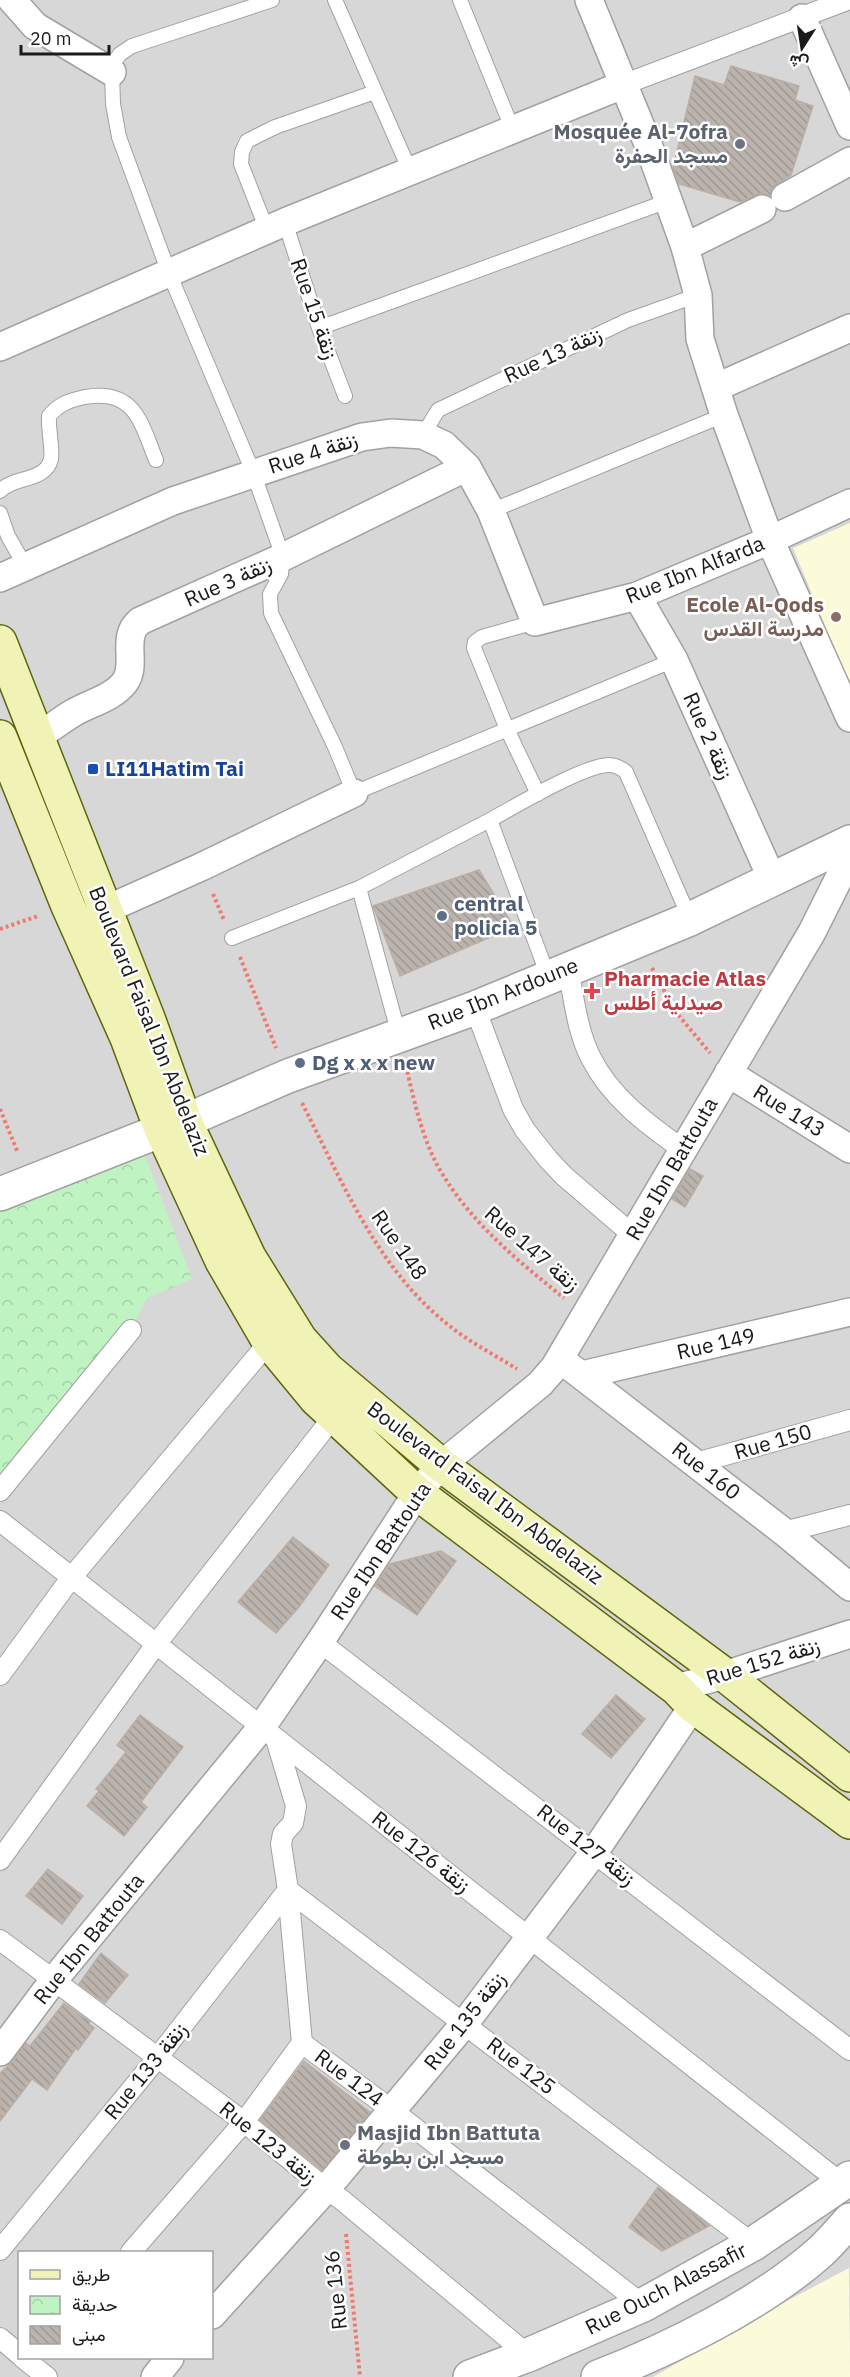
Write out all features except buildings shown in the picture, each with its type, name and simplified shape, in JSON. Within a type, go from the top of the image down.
[{"type":"main road","name":"Boulevard Faisal Ibn Abdelaziz","points":[[1,646],[148,1018],[173,1125],[222,1261],[269,1342],[298,1380],[417,1493],[850,1822]]},
{"type":"main road","name":"Boulevard Faisal Ibn Abdelaziz","points":[[0,736],[68,906],[127,1038],[173,1125],[249,1257],[300,1339],[328,1370],[441,1465],[602,1581],[850,1775]]},
{"type":"street","points":[[12,0],[35,26],[112,72]]},
{"type":"street","points":[[589,0],[624,84],[685,247],[698,295],[700,339],[724,415],[770,540],[850,718]]},
{"type":"street","points":[[0,347],[276,226],[512,128],[847,0]]},
{"type":"street","points":[[802,18],[850,126]]},
{"type":"street","points":[[685,247],[850,161]]},
{"type":"street","points":[[717,387],[850,328]]},
{"type":"street","name":"Rue 4 زنقة","points":[[0,578],[172,501],[253,472],[362,437],[391,433],[423,435],[444,445],[467,467],[491,511],[535,622]]},
{"type":"street","name":"Rue 3 زنقة","points":[[38,737],[72,713],[107,696],[124,683],[130,668],[131,632],[140,621],[283,558],[467,467]]},
{"type":"street","name":"Rue Ibn Alfarda","points":[[535,622],[637,596],[770,540],[850,503]]},
{"type":"street","name":"Rue 2 زنقة","points":[[637,596],[674,660],[772,879]]},
{"type":"street","points":[[105,910],[201,867],[354,793]]},
{"type":"street","name":"Rue Ibn Ardoune","points":[[0,1194],[288,1076],[475,1008],[690,919],[850,842]]},
{"type":"street","name":"Rue Ibn Battouta","points":[[0,2052],[53,1981],[269,1734],[320,1642],[417,1493],[441,1465],[540,1384],[560,1359],[634,1236],[682,1149],[813,932],[850,856]]},
{"type":"street","points":[[558,973],[579,1021],[591,1058],[625,1105],[682,1149]]},
{"type":"street","points":[[475,1008],[513,1109],[525,1130],[548,1160],[564,1176],[634,1236]]},
{"type":"street","name":"Rue 143","points":[[728,1072],[850,1149]]},
{"type":"street","name":"Rue 149","points":[[582,1375],[850,1312]]},
{"type":"street","points":[[0,1491],[131,1330]]},
{"type":"street","points":[[0,1675],[71,1578],[269,1342]]},
{"type":"street","name":"Rue 160","points":[[560,1359],[784,1532],[850,1587]]},
{"type":"street","points":[[0,1860],[157,1643],[334,1416]]},
{"type":"street","name":"Rue 150","points":[[696,1463],[850,1420]]},
{"type":"street","points":[[784,1532],[850,1515]]},
{"type":"street","name":"Rue 126 زنقة","points":[[0,1521],[157,1643],[269,1734],[846,2180]]},
{"type":"street","name":"Rue 152 زنقة","points":[[684,1697],[725,1675],[850,1634]]},
{"type":"street","name":"Rue 127 زنقة","points":[[320,1642],[595,1851],[850,2050]]},
{"type":"street","name":"Rue 135 زنقة","points":[[213,2314],[334,2194],[393,2111],[465,2023],[595,1851],[684,1697]]},
{"type":"street","name":"Rue 124","points":[[269,1734],[296,1806],[293,1822],[281,1839],[302,2043],[643,2306]]},
{"type":"street","name":"Rue 125","points":[[288,1890],[753,2244]]},
{"type":"street","name":"Rue 133 زنقة","points":[[0,2250],[158,2058],[288,1890]]},
{"type":"street","name":"Rue 123 زنقة","points":[[0,1940],[244,2122],[528,2355]]},
{"type":"street","points":[[133,2251],[244,2122],[302,2043]]},
{"type":"street","name":"Rue Ouch Alassafir","points":[[470,2377],[643,2306],[753,2244],[846,2180]]},
{"type":"street","points":[[598,2377],[638,2361],[724,2317],[760,2295],[819,2253],[850,2220]]},
{"type":"street","points":[[0,2338],[18,2354]]},
{"type":"street","points":[[155,2377],[169,2359]]},
{"type":"lane","points":[[272,0],[132,46],[120,54],[114,62],[112,104],[119,137],[169,273],[253,472],[283,558],[282,571],[270,594],[271,613],[335,747],[354,793],[674,660]]},
{"type":"lane","points":[[335,0],[410,171]]},
{"type":"lane","points":[[460,0],[512,128]]},
{"type":"lane","name":"Rue 15 زنقة","points":[[345,396],[276,226],[241,164],[242,152],[247,141],[275,127],[375,92]]},
{"type":"lane","points":[[319,328],[668,201]]},
{"type":"lane","name":"Rue 13 زنقة","points":[[423,435],[438,410],[628,320],[698,295]]},
{"type":"lane","points":[[0,490],[6,485],[43,472],[48,467],[52,452],[48,435],[49,416],[68,401],[77,399],[108,396],[128,404],[136,413],[156,460]]},
{"type":"lane","points":[[491,511],[724,415]]},
{"type":"lane","points":[[0,513],[8,536],[25,566]]},
{"type":"lane","points":[[535,622],[482,637],[475,642],[475,655],[538,794]]},
{"type":"lane","points":[[232,938],[359,888],[538,794],[610,765],[622,768],[634,788],[690,919]]},
{"type":"lane","points":[[490,820],[558,973]]},
{"type":"lane","points":[[359,888],[399,1035]]},
{"type":"path","name":"Rue 148","points":[[201,867],[288,1076],[360,1216],[391,1266],[417,1296],[451,1328],[540,1384]]},
{"type":"path","points":[[0,929],[68,906]]},
{"type":"path","points":[[639,940],[675,1011],[693,1035],[728,1072]]},
{"type":"path","name":"Rue 147 زنقة","points":[[399,1035],[424,1132],[439,1169],[470,1215],[511,1256],[586,1315]]},
{"type":"path","points":[[0,1109],[30,1182]]},
{"type":"path","name":"Rue 136","points":[[334,2194],[360,2377]]},
{"type":"shaded area","points":[[0,0],[850,0],[850,2377],[0,2377]]},
{"type":"shaded area","name":"Ecole Al-Qods مدرسة القدس","points":[[850,523],[850,686],[793,548]]},
{"type":"shaded area","points":[[849,2268],[850,2377],[653,2377],[770,2310]]},
{"type":"green space","points":[[143,1150],[192,1279],[147,1298],[131,1330],[0,1491],[0,1199]]},
{"type":"place","name":"Mosquée Al-7ofra مسجد الحفرة","points":[[740,144]]},
{"type":"place","name":"Ecole Al-Qods مدرسة القدس","points":[[836,617]]},
{"type":"place","name":"LI11Hatim Tai","points":[[93,769]]},
{"type":"place","name":"central policia 5","points":[[442,916]]},
{"type":"place","name":"Pharmacie Atlas صيدلية أطلس","points":[[592,991]]},
{"type":"place","name":"Dg x x x new","points":[[300,1063]]},
{"type":"place","name":"Masjid Ibn Battuta مسجد ابن بطوطة","points":[[345,2145]]}]
